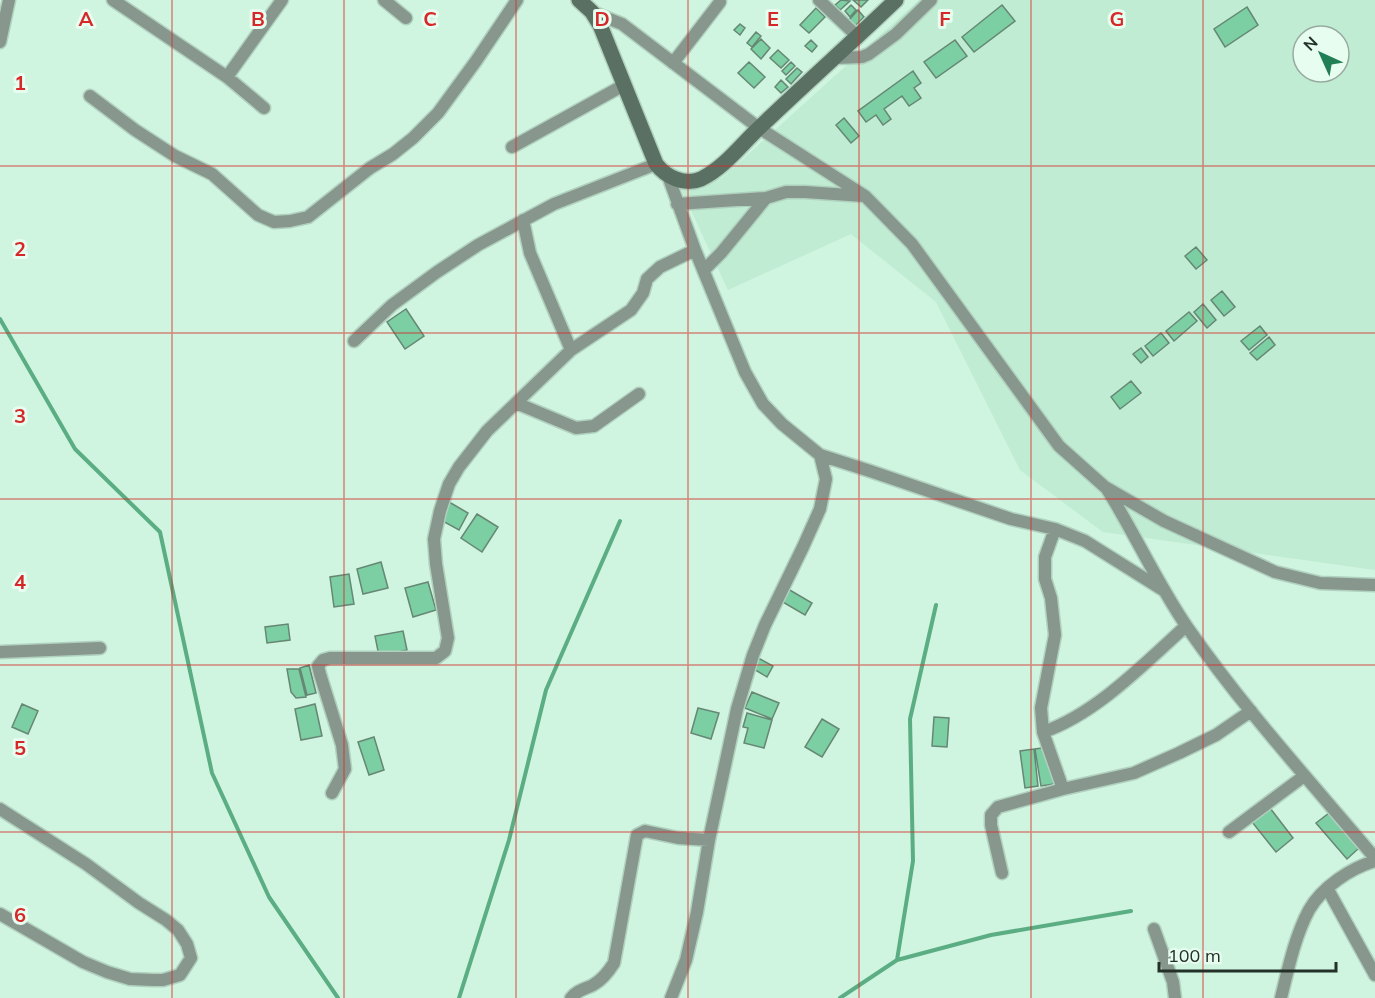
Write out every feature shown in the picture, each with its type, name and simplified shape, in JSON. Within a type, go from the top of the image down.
[{"type":"street","points":[[0,42],[9,0]]},
{"type":"street","points":[[227,78],[282,0]]},
{"type":"street","points":[[384,0],[405,18]]},
{"type":"street","points":[[90,96],[167,151],[212,174],[258,215],[274,222],[308,217],[370,168],[393,154],[438,113],[517,0]]},
{"type":"street","points":[[579,0],[592,12],[600,25],[657,164],[668,176],[690,182],[700,180],[725,162],[896,0]]},
{"type":"street","points":[[819,0],[858,37]]},
{"type":"street","points":[[835,58],[862,57],[869,54],[896,34],[931,0]]},
{"type":"street","points":[[120,2],[227,78],[264,108]]},
{"type":"street","points":[[673,63],[720,2]]},
{"type":"street","points":[[592,12],[622,24],[759,128],[865,196],[912,244],[1059,446],[1106,487],[1164,521],[1275,572],[1320,583],[1375,585]]},
{"type":"street","points":[[512,147],[624,85]]},
{"type":"street","points":[[354,341],[392,306],[478,245],[554,204],[657,164]]},
{"type":"street","points":[[668,176],[695,250],[745,372],[763,404],[782,424],[820,455],[1011,519],[1055,529],[1085,541],[1166,592]]},
{"type":"street","points":[[677,204],[766,198],[786,192],[865,196]]},
{"type":"street","points":[[704,270],[766,198]]},
{"type":"street","points":[[523,220],[531,253],[571,350]]},
{"type":"street","points":[[332,793],[345,769],[342,745],[318,666],[323,660],[330,658],[436,658],[445,651],[448,638],[435,556],[435,539],[440,511],[449,484],[459,467],[487,431],[571,350],[630,310],[643,293],[647,279],[660,267],[695,250]]},
{"type":"street","points":[[516,403],[576,428],[594,426],[639,394]]},
{"type":"street","points":[[671,998],[686,960],[737,709],[753,655],[820,509],[826,479],[820,455]]},
{"type":"street","points":[[1106,487],[1186,626],[1251,711],[1375,859],[1353,869],[1328,888],[1310,908],[1288,967],[1281,998]]},
{"type":"street","points":[[1055,529],[1045,557],[1044,579],[1051,598],[1055,635],[1041,708],[1043,732],[1064,789]]},
{"type":"street","points":[[1043,732],[1058,727],[1089,708],[1121,684],[1186,626]]},
{"type":"street","points":[[0,652],[100,648]]},
{"type":"street","points":[[1002,873],[991,825],[991,815],[998,807],[1134,773],[1216,735],[1251,711]]},
{"type":"street","points":[[1229,832],[1304,776]]},
{"type":"street","points":[[0,809],[86,864],[166,920],[187,944],[191,958],[180,975],[163,980],[130,980],[83,962],[0,914]]},
{"type":"street","points":[[572,998],[576,992],[594,984],[609,971],[614,963],[637,835],[645,831],[678,838],[709,840]]},
{"type":"street","points":[[1328,888],[1375,975]]},
{"type":"street","points":[[1154,929],[1173,982],[1175,998]]},
{"type":"shaded area","points":[[919,0],[1375,0],[1375,570],[1103,532],[1020,470],[936,302],[851,234],[728,290],[682,191],[722,178]]},
{"type":"building","points":[[841,0],[850,1],[840,10],[835,5]]},
{"type":"building","points":[[853,0],[868,0],[861,7]]},
{"type":"building","points":[[851,5],[856,10],[850,17],[845,11]]},
{"type":"building","points":[[1002,5],[1015,21],[974,52],[962,37]]},
{"type":"building","points":[[1247,7],[1258,25],[1225,47],[1214,29]]},
{"type":"building","points":[[816,8],[825,17],[809,33],[800,25]]},
{"type":"building","points":[[858,10],[864,17],[855,26],[849,20]]},
{"type":"building","points":[[740,24],[745,28],[740,35],[734,30]]},
{"type":"building","points":[[756,32],[761,36],[752,47],[747,43]]},
{"type":"building","points":[[761,39],[770,48],[761,59],[751,49]]},
{"type":"building","points":[[811,40],[817,46],[812,52],[805,46]]},
{"type":"building","points":[[955,40],[967,56],[936,78],[924,62]]},
{"type":"building","points":[[778,50],[789,60],[781,68],[770,58]]},
{"type":"building","points":[[749,62],[765,77],[754,88],[738,73]]},
{"type":"building","points":[[791,62],[795,66],[786,75],[782,71]]},
{"type":"building","points":[[797,68],[802,72],[791,84],[786,79]]},
{"type":"building","points":[[913,71],[921,83],[914,88],[921,98],[909,106],[902,96],[884,109],[891,119],[883,125],[876,115],[866,122],[858,111]]},
{"type":"building","points":[[781,80],[788,87],[781,93],[775,87]]},
{"type":"building","points":[[844,118],[859,136],[851,143],[836,125]]},
{"type":"building","points":[[1196,247],[1207,260],[1196,269],[1185,256]]},
{"type":"building","points":[[1222,291],[1235,307],[1224,316],[1211,300]]},
{"type":"building","points":[[1203,304],[1216,320],[1207,328],[1194,312]]},
{"type":"building","points":[[406,309],[424,336],[405,349],[387,322]]},
{"type":"building","points":[[1189,312],[1197,321],[1174,341],[1166,331]]},
{"type":"building","points":[[1260,326],[1267,335],[1249,350],[1241,341]]},
{"type":"building","points":[[1161,333],[1169,343],[1153,356],[1145,346]]},
{"type":"building","points":[[1269,337],[1275,345],[1257,360],[1250,353]]},
{"type":"building","points":[[1141,348],[1148,357],[1141,363],[1133,354]]},
{"type":"building","points":[[1131,381],[1141,393],[1120,409],[1111,397]]},
{"type":"building","points":[[449,502],[468,513],[459,530],[439,519]]},
{"type":"building","points":[[477,514],[498,527],[482,552],[461,538]]},
{"type":"building","points":[[381,562],[388,588],[363,594],[357,569]]},
{"type":"building","points":[[349,574],[354,604],[334,607],[330,577]]},
{"type":"building","points":[[428,582],[436,610],[413,617],[405,588]]},
{"type":"building","points":[[788,589],[812,603],[805,615],[781,601]]},
{"type":"building","points":[[288,624],[290,640],[267,643],[265,627]]},
{"type":"building","points":[[403,631],[407,650],[379,656],[375,636]]},
{"type":"building","points":[[758,658],[773,666],[767,677],[752,668]]},
{"type":"building","points":[[309,665],[316,693],[307,695],[300,668]]},
{"type":"building","points":[[287,669],[299,669],[306,697],[296,698],[291,692]]},
{"type":"building","points":[[752,692],[779,703],[772,719],[745,708]]},
{"type":"building","points":[[22,704],[38,711],[28,734],[12,727]]},
{"type":"building","points":[[315,704],[322,736],[301,740],[295,709]]},
{"type":"building","points":[[698,708],[719,713],[711,739],[691,733]]},
{"type":"building","points":[[747,713],[772,720],[764,748],[744,743],[748,728],[743,727]]},
{"type":"building","points":[[934,717],[949,718],[947,747],[932,746]]},
{"type":"building","points":[[822,719],[839,729],[822,757],[805,747]]},
{"type":"building","points":[[374,737],[384,770],[369,775],[358,742]]},
{"type":"building","points":[[1049,747],[1054,784],[1041,786],[1035,749]]},
{"type":"building","points":[[1034,749],[1038,786],[1025,788],[1020,751]]},
{"type":"building","points":[[1270,808],[1293,838],[1276,852],[1252,822]]},
{"type":"building","points":[[1329,813],[1359,848],[1347,859],[1316,823]]},
{"type":"waterway","points":[[0,319],[75,449],[160,532],[212,773],[269,897],[338,998]]},
{"type":"waterway","points":[[459,998],[509,840],[546,690],[620,521]]},
{"type":"waterway","points":[[840,998],[897,960],[913,861],[910,719],[936,605]]},
{"type":"waterway","points":[[897,960],[991,935],[1131,911]]}]
